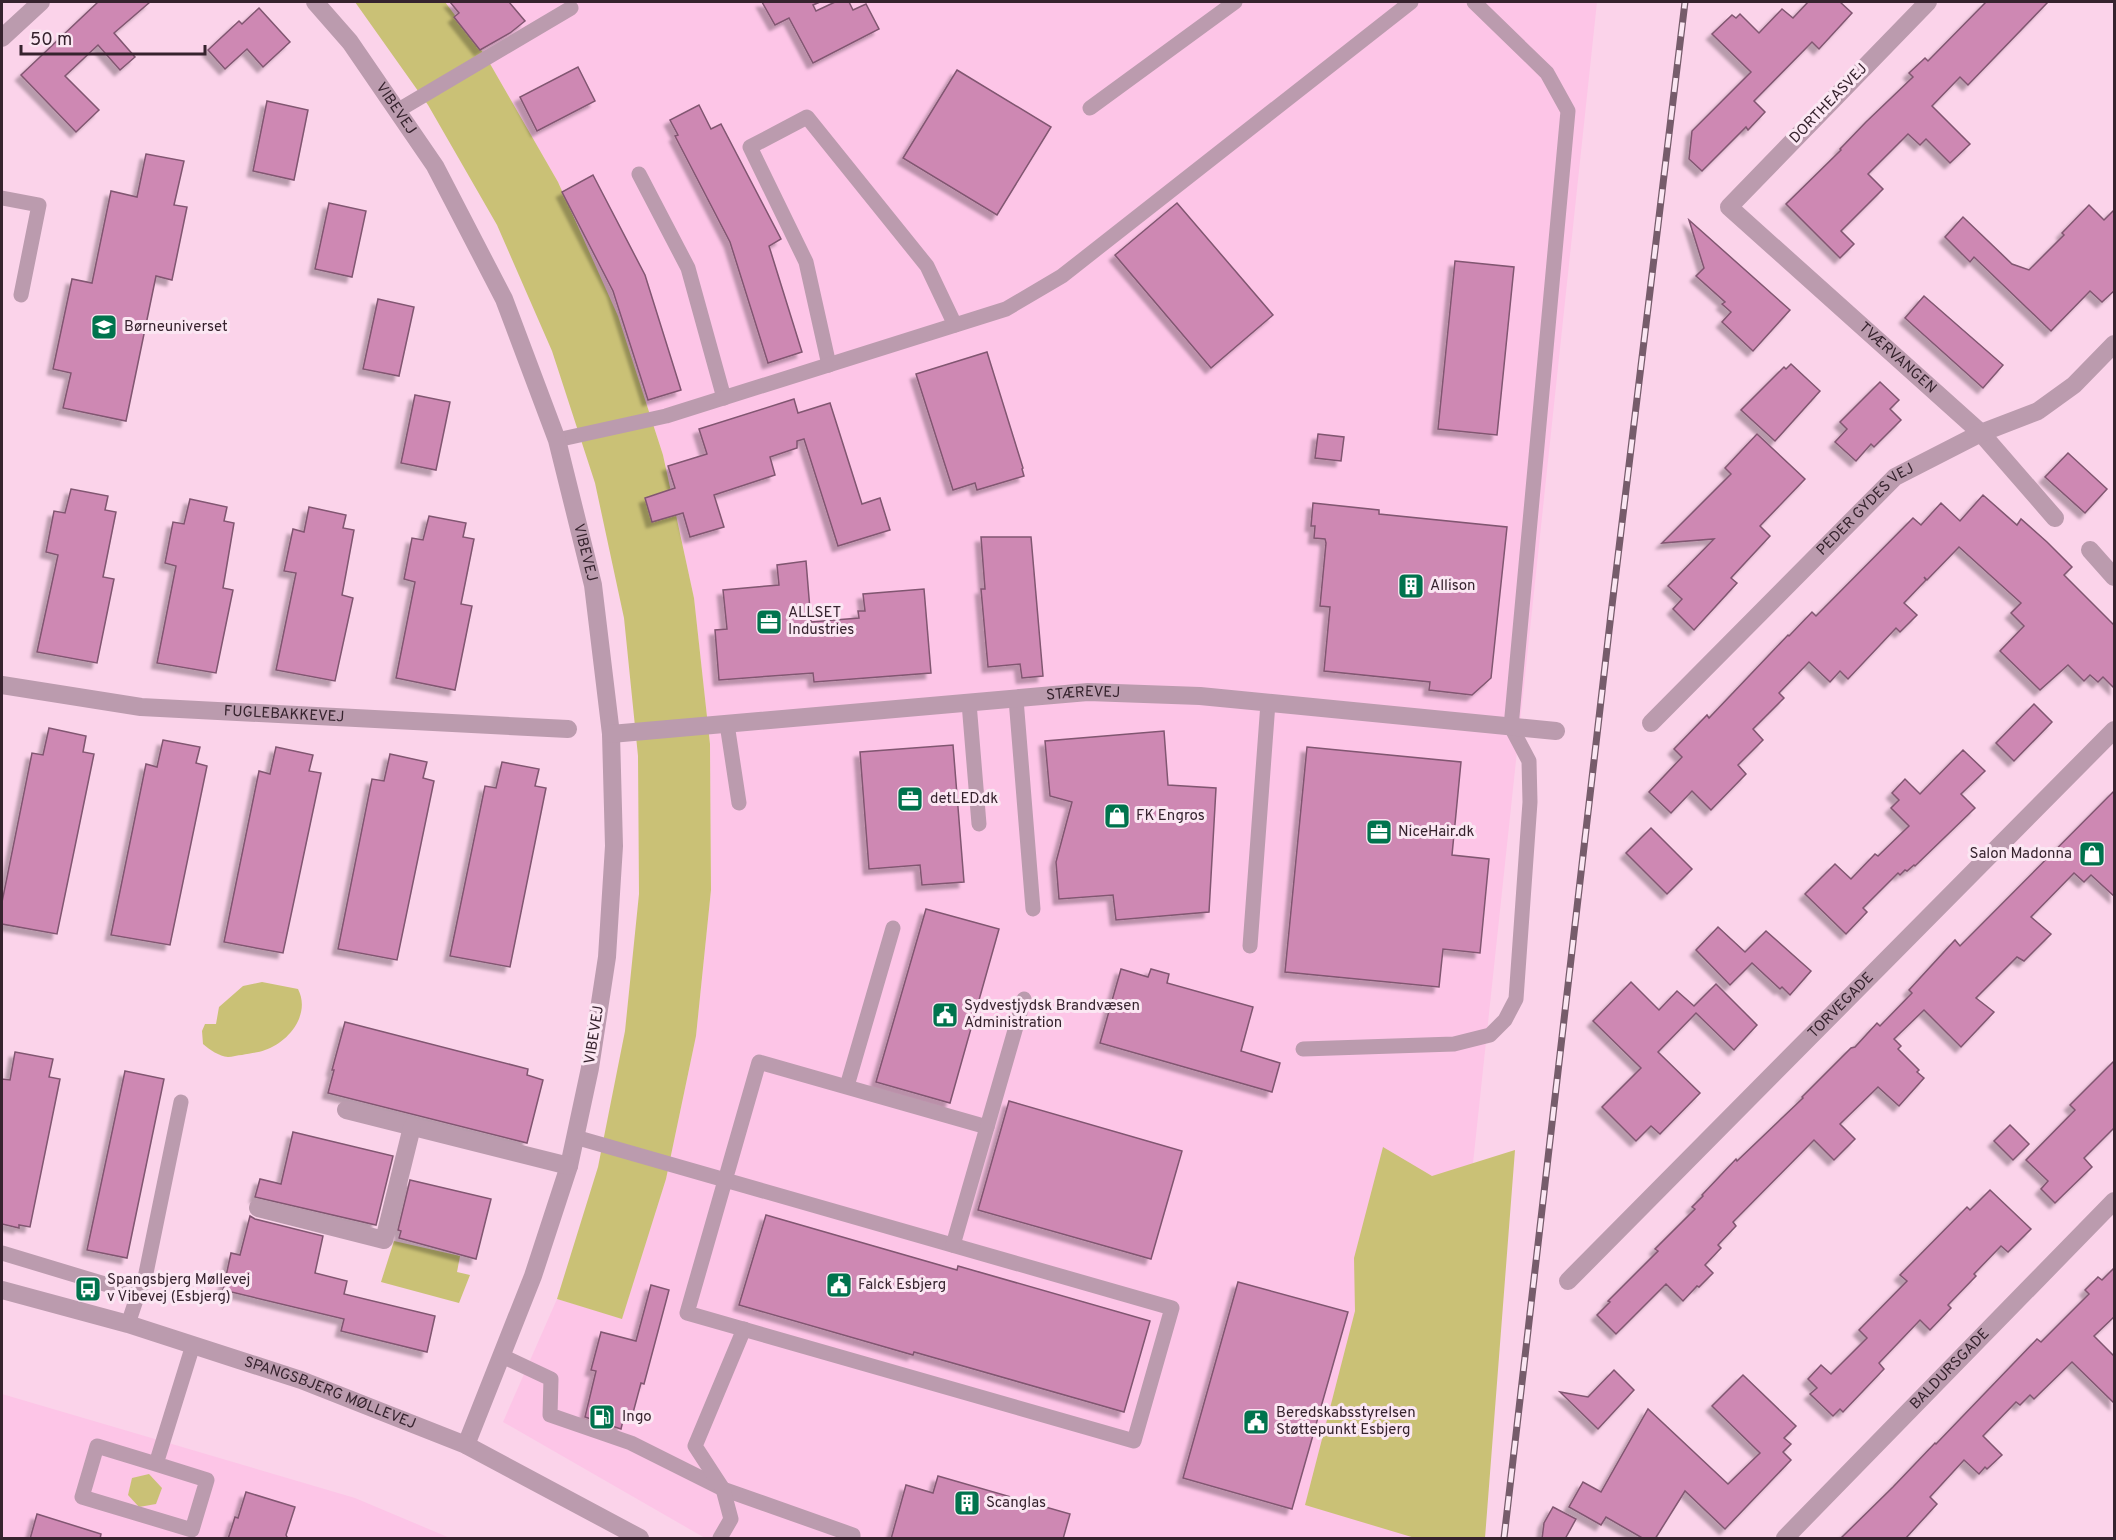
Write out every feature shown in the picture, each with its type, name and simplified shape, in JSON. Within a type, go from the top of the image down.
[{"type":"street","points":[[2,38],[40,2]]},
{"type":"street","name":"VIBEVEJ","points":[[315,2],[350,42],[435,166],[504,299],[557,440],[593,585],[611,734],[614,846],[607,957],[590,1068],[569,1166],[533,1276],[466,1444]]},
{"type":"street","name":"DORTHEASVEJ","points":[[1729,207],[1928,2]]},
{"type":"street","name":"TVÆRVANGEN","points":[[1729,207],[1981,433],[2055,518]]},
{"type":"street","name":"PEDER GYDES VEJ","points":[[1651,723],[1895,477],[1981,433],[2038,411],[2074,385],[2115,344]]},
{"type":"street","points":[[2090,550],[2115,577]]},
{"type":"street","name":"FUGLEBAKKEVEJ","points":[[2,685],[141,707],[568,729]]},
{"type":"street","name":"STÆREVEJ","points":[[611,734],[1088,692],[1200,696],[1556,731]]},
{"type":"street","name":"TORVEGADE","points":[[1568,1281],[2115,730]]},
{"type":"street","points":[[346,1110],[569,1166]]},
{"type":"street","points":[[258,1208],[384,1240],[412,1126]]},
{"type":"street","name":"BALDURSGADE","points":[[1785,1539],[2115,1201]]},
{"type":"street","name":"SPANGSBJERG MØLLEVEJ","points":[[2,1290],[128,1324],[301,1380],[466,1444],[640,1539]]},
{"type":"lane","points":[[1090,108],[1235,2]]},
{"type":"lane","points":[[557,440],[666,416],[1006,309],[1062,276],[1411,2]]},
{"type":"lane","points":[[1303,1049],[1454,1044],[1490,1035],[1505,1020],[1516,999],[1530,802],[1529,761],[1511,727],[1568,111],[1547,73],[1474,2]]},
{"type":"lane","points":[[397,111],[571,8]]},
{"type":"lane","points":[[829,365],[806,262],[750,147],[807,117],[927,266],[955,325]]},
{"type":"lane","points":[[639,174],[688,268],[724,398]]},
{"type":"lane","points":[[2,198],[39,205],[21,295]]},
{"type":"lane","points":[[1016,699],[1033,909]]},
{"type":"lane","points":[[969,703],[979,824]]},
{"type":"lane","points":[[1250,946],[1268,703]]},
{"type":"lane","points":[[727,724],[739,803]]},
{"type":"lane","points":[[847,1086],[893,927]]},
{"type":"lane","points":[[953,1245],[1024,999]]},
{"type":"lane","points":[[575,1137],[725,1180],[953,1245],[1172,1308],[1134,1441],[687,1313],[725,1180],[759,1062],[987,1127]]},
{"type":"lane","points":[[128,1324],[145,1278],[181,1102]]},
{"type":"lane","points":[[2,1253],[138,1294]]},
{"type":"lane","points":[[720,1539],[731,1519],[723,1489],[696,1446],[744,1329]]},
{"type":"lane","points":[[156,1464],[193,1345]]},
{"type":"lane","points":[[502,1356],[551,1380],[550,1415],[631,1443],[723,1489],[853,1535],[853,1539]]},
{"type":"lane","points":[[97,1446],[156,1464],[207,1480],[192,1530],[82,1497],[97,1446]]},
{"type":"shaded area","points":[[355,2],[445,2],[485,55],[558,182],[618,316],[663,455],[694,598],[710,744],[711,890],[696,1036],[666,1179],[622,1319],[557,1299],[598,1167],[625,1031],[639,894],[638,756],[624,618],[595,483],[552,351],[497,225],[428,105]]},
{"type":"shaded area","points":[[445,2],[1597,2],[1433,1538],[705,1538],[503,1422],[557,1299],[622,1318],[666,1179],[696,1036],[711,890],[710,744],[694,598],[663,455],[618,316],[558,182],[485,55]]},
{"type":"shaded area","points":[[262,982],[298,989],[302,1008],[300,1017],[289,1034],[282,1041],[265,1050],[230,1057],[218,1054],[203,1044],[202,1031],[205,1024],[216,1024],[219,1007],[243,986]]},
{"type":"shaded area","points":[[1383,1147],[1432,1176],[1515,1150],[1485,1538],[1415,1538],[1305,1505],[1355,1311],[1354,1258]]},
{"type":"shaded area","points":[[394,1241],[460,1256],[457,1272],[470,1275],[459,1303],[381,1282]]},
{"type":"shaded area","points":[[2,1394],[355,1498],[450,1538],[2,1538]]},
{"type":"shaded area","points":[[149,1474],[162,1488],[156,1504],[139,1507],[128,1495],[132,1478]]},
{"type":"building","points":[[98,2],[150,2],[114,33],[135,57],[120,70],[98,45],[65,76],[99,110],[76,132],[21,75]]},
{"type":"building","points":[[450,2],[509,2],[525,21],[510,33],[480,50],[454,17],[459,13]]},
{"type":"building","points":[[762,2],[820,2],[813,5],[816,11],[835,2],[849,2],[853,10],[866,4],[879,29],[813,63],[789,18],[775,25]]},
{"type":"building","points":[[1808,2],[1840,2],[1852,13],[1819,49],[1812,42],[1754,101],[1765,112],[1748,130],[1746,127],[1702,171],[1689,159],[1692,131],[1751,72],[1712,34],[1732,15],[1736,18],[1740,14],[1759,33],[1782,9],[1793,18]]},
{"type":"building","points":[[1986,2],[2048,2],[1968,85],[1960,77],[1932,106],[1970,144],[1950,163],[1926,139],[1920,145],[1908,134],[1868,174],[1883,189],[1841,231],[1854,244],[1840,258],[1786,204],[1913,77],[1909,73],[1925,58],[1928,61]]},
{"type":"building","points":[[259,8],[290,42],[263,67],[247,49],[225,69],[208,50],[239,21],[242,24]]},
{"type":"building","points":[[578,67],[595,101],[537,131],[520,97]]},
{"type":"building","points":[[957,70],[1051,127],[997,215],[903,158]]},
{"type":"building","points":[[267,101],[308,110],[294,180],[253,171]]},
{"type":"building","points":[[699,105],[711,129],[721,124],[781,239],[769,246],[802,352],[768,363],[730,242],[675,136],[678,135],[670,120]]},
{"type":"building","name":"Børneuniverset","points":[[146,154],[184,161],[174,205],[187,207],[172,280],[156,276],[126,421],[63,408],[71,373],[53,369],[72,279],[92,283],[111,191],[137,197]]},
{"type":"building","points":[[593,175],[645,275],[681,390],[648,400],[613,291],[562,192]]},
{"type":"building","points":[[329,203],[366,211],[352,277],[315,269]]},
{"type":"building","points":[[1177,203],[1273,315],[1211,368],[1115,255]]},
{"type":"building","points":[[2089,205],[2104,220],[2115,209],[2115,290],[2102,302],[2090,291],[2051,331],[1974,257],[1970,262],[1945,237],[1963,217],[2012,264],[2029,270],[2064,235],[2062,233]]},
{"type":"building","points":[[1689,220],[1790,310],[1753,351],[1722,322],[1731,312],[1722,304],[1725,302],[1696,276],[1704,268]]},
{"type":"building","points":[[1455,261],[1514,267],[1497,435],[1438,429]]},
{"type":"building","points":[[1924,296],[2003,365],[1983,388],[1905,318]]},
{"type":"building","points":[[378,299],[414,307],[399,376],[363,369]]},
{"type":"building","points":[[987,352],[1024,476],[977,490],[975,483],[953,490],[916,374]]},
{"type":"building","points":[[1791,364],[1820,391],[1775,441],[1741,410],[1784,367],[1786,369]]},
{"type":"building","points":[[1880,382],[1899,400],[1890,409],[1901,420],[1874,447],[1871,444],[1856,461],[1835,442],[1847,429],[1840,422]]},
{"type":"building","points":[[415,395],[450,402],[436,470],[401,463]]},
{"type":"building","points":[[794,399],[798,413],[830,403],[862,504],[880,498],[890,530],[838,546],[804,439],[797,441],[797,448],[770,457],[775,475],[714,495],[724,527],[690,537],[683,513],[652,522],[645,498],[675,488],[668,466],[707,454],[699,429]]},
{"type":"building","points":[[1318,434],[1344,437],[1341,461],[1315,458]]},
{"type":"building","points":[[1757,434],[1805,479],[1760,526],[1770,536],[1731,578],[1737,583],[1694,630],[1673,609],[1682,599],[1668,586],[1714,539],[1662,543],[1731,474],[1725,468]]},
{"type":"building","points":[[2068,453],[2107,489],[2085,513],[2045,477]]},
{"type":"building","points":[[71,489],[108,496],[105,510],[116,512],[103,577],[114,579],[97,663],[37,652],[58,555],[46,552],[54,511],[65,513]]},
{"type":"building","points":[[1983,495],[2017,525],[2021,519],[2047,542],[2072,567],[2064,575],[2115,626],[2115,689],[2103,677],[2098,682],[2090,675],[2084,681],[2068,665],[2040,690],[2000,651],[2024,626],[2011,613],[2021,603],[1959,547],[1927,580],[1924,577],[1926,580],[1904,603],[1917,615],[1900,632],[1896,628],[1848,679],[1840,671],[1830,682],[1809,662],[1779,693],[1784,698],[1753,729],[1763,740],[1738,765],[1746,774],[1711,810],[1692,791],[1671,813],[1649,792],[1682,757],[1674,749],[1707,715],[1709,718],[1812,612],[1816,616],[1913,518],[1921,525],[1941,503],[1960,521]]},
{"type":"building","points":[[190,499],[227,507],[224,521],[234,523],[223,588],[233,590],[216,673],[157,663],[176,566],[165,563],[173,522],[184,524]]},
{"type":"building","name":"Allison","points":[[1313,503],[1379,510],[1379,514],[1507,527],[1491,678],[1472,695],[1429,690],[1430,682],[1324,671],[1330,607],[1320,606],[1326,543],[1325,539],[1314,538],[1315,526],[1311,526]]},
{"type":"building","points":[[309,507],[346,515],[343,528],[354,530],[342,595],[353,598],[335,681],[276,670],[296,573],[284,571],[293,529],[304,532]]},
{"type":"building","points":[[429,516],[466,523],[463,537],[474,539],[461,604],[472,606],[455,690],[396,678],[415,582],[404,579],[412,538],[423,540]]},
{"type":"building","points":[[981,537],[1031,537],[1043,676],[1022,678],[1020,664],[988,667],[981,589],[985,589]]},
{"type":"building","points":[[806,561],[811,622],[859,618],[858,611],[865,611],[863,594],[924,589],[931,673],[814,682],[813,673],[719,680],[715,630],[727,629],[723,590],[779,585],[777,565]]},
{"type":"building","points":[[2034,704],[2052,722],[2014,761],[1996,743]]},
{"type":"building","points":[[49,728],[86,736],[83,752],[94,754],[57,934],[2,924],[2,902],[32,753],[43,755]]},
{"type":"building","points":[[1164,731],[1168,785],[1216,788],[1209,912],[1116,920],[1113,895],[1059,899],[1056,862],[1072,802],[1050,796],[1045,741]]},
{"type":"building","points":[[163,740],[200,747],[196,763],[207,766],[170,945],[111,935],[146,764],[157,767]]},
{"type":"building","points":[[953,745],[964,882],[922,885],[920,865],[869,869],[860,752]]},
{"type":"building","points":[[276,747],[313,755],[309,771],[321,773],[283,953],[224,942],[259,771],[270,774]]},
{"type":"building","points":[[1307,747],[1461,762],[1452,855],[1489,859],[1480,953],[1443,949],[1439,987],[1285,972]]},
{"type":"building","points":[[1963,750],[1985,771],[1961,794],[1975,808],[1915,866],[1900,875],[1898,873],[1863,908],[1867,912],[1846,934],[1805,894],[1835,864],[1851,879],[1875,854],[1878,856],[1909,826],[1891,808],[1899,800],[1892,793],[1905,779],[1920,794]]},
{"type":"building","points":[[390,754],[427,762],[423,778],[434,781],[397,960],[338,949],[372,779],[384,781]]},
{"type":"building","points":[[502,762],[539,769],[535,786],[546,788],[510,967],[450,956],[485,786],[496,788]]},
{"type":"building","points":[[2115,790],[2115,897],[2091,875],[2084,882],[2074,873],[2031,917],[2051,934],[2024,961],[2017,957],[1976,998],[1994,1012],[1961,1047],[1924,1010],[1894,1039],[1901,1046],[1898,1049],[1924,1078],[1899,1106],[1878,1087],[1840,1124],[1855,1139],[1834,1160],[1814,1140],[1733,1222],[1736,1226],[1718,1245],[1721,1248],[1705,1265],[1713,1273],[1699,1287],[1697,1286],[1683,1301],[1666,1284],[1616,1334],[1597,1315],[1658,1251],[1655,1249],[1695,1209],[1692,1207],[1702,1195],[1736,1159],[1737,1161],[1803,1098],[1877,1023],[1880,1026],[1912,993],[1909,990],[1955,940],[1960,946]]},
{"type":"building","points":[[1651,828],[1692,869],[1667,894],[1626,853]]},
{"type":"building","points":[[926,909],[999,929],[950,1103],[876,1082]]},
{"type":"building","points":[[1718,927],[1745,952],[1766,931],[1811,971],[1790,995],[1782,987],[1780,989],[1752,963],[1730,985],[1696,950]]},
{"type":"building","points":[[1121,969],[1148,977],[1151,969],[1169,974],[1167,983],[1253,1007],[1241,1051],[1280,1063],[1272,1092],[1100,1043]]},
{"type":"building","points":[[1631,982],[1659,1010],[1677,991],[1694,1006],[1716,984],[1757,1025],[1734,1050],[1696,1013],[1658,1052],[1700,1093],[1660,1134],[1651,1126],[1636,1141],[1602,1107],[1641,1068],[1593,1021]]},
{"type":"building","points":[[345,1022],[528,1069],[527,1075],[543,1080],[527,1143],[328,1093]]},
{"type":"building","points":[[15,1052],[53,1059],[49,1077],[60,1079],[30,1227],[19,1225],[19,1228],[2,1224],[2,1079],[10,1080]]},
{"type":"building","points":[[2115,1060],[2115,1127],[2084,1158],[2092,1167],[2055,1203],[2041,1189],[2048,1181],[2026,1160],[2075,1110],[2070,1105]]},
{"type":"building","points":[[125,1071],[164,1079],[127,1258],[87,1250]]},
{"type":"building","points":[[1009,1101],[1182,1151],[1151,1259],[978,1210]]},
{"type":"building","points":[[2010,1125],[2029,1144],[2013,1160],[1994,1141]]},
{"type":"building","points":[[293,1132],[393,1156],[376,1225],[255,1197],[260,1179],[281,1184]]},
{"type":"building","points":[[410,1180],[491,1199],[476,1259],[399,1238],[401,1231],[398,1230]]},
{"type":"building","points":[[1990,1190],[2031,1229],[2008,1252],[2001,1246],[1974,1274],[1976,1276],[1948,1305],[1951,1308],[1930,1330],[1920,1320],[1879,1363],[1884,1369],[1843,1412],[1840,1409],[1833,1416],[1810,1394],[1817,1388],[1808,1379],[1821,1365],[1831,1374],[1867,1338],[1859,1330],[1907,1281],[1900,1275],[1967,1207],[1970,1210]]},
{"type":"building","points":[[766,1215],[957,1270],[958,1266],[1150,1321],[1124,1412],[739,1305]]},
{"type":"building","points":[[250,1216],[323,1236],[315,1273],[347,1281],[344,1294],[435,1316],[427,1352],[341,1331],[344,1319],[223,1290],[231,1253],[240,1255]]},
{"type":"building","points":[[2115,1267],[2115,1316],[2094,1336],[2115,1357],[2115,1404],[2072,1362],[2034,1399],[2030,1395],[2020,1405],[2016,1402],[1983,1436],[2002,1455],[1979,1474],[1964,1460],[1930,1497],[1937,1504],[1905,1539],[1840,1539],[2037,1339],[2041,1342],[2089,1294],[2085,1290],[2098,1277],[2102,1280]]},
{"type":"building","points":[[1238,1282],[1348,1312],[1292,1509],[1183,1478]]},
{"type":"building","points":[[651,1285],[669,1290],[644,1384],[641,1383],[633,1413],[625,1412],[621,1429],[585,1417],[596,1371],[591,1370],[601,1332],[636,1341]]},
{"type":"building","points":[[1614,1370],[1634,1390],[1598,1429],[1560,1392],[1588,1397]]},
{"type":"building","points":[[1743,1375],[1796,1426],[1784,1438],[1791,1444],[1783,1452],[1791,1460],[1725,1529],[1685,1491],[1655,1539],[1644,1539],[1606,1517],[1601,1525],[1569,1507],[1583,1482],[1601,1492],[1648,1409],[1728,1484],[1760,1453],[1712,1406]]},
{"type":"building","name":"Scanglas","points":[[938,1476],[1070,1514],[1063,1539],[891,1539],[906,1485],[933,1493]]},
{"type":"building","points":[[246,1492],[295,1507],[286,1535],[288,1539],[228,1539],[235,1517],[238,1518]]},
{"type":"building","points":[[1553,1507],[1576,1519],[1565,1539],[1542,1539],[1544,1523]]},
{"type":"building","points":[[37,1514],[101,1534],[100,1539],[30,1539]]},
{"type":"railway","points":[[1504,1538],[1611,614],[1685,2]]},
{"type":"place","name":"Børneuniverset","points":[[104,327]]},
{"type":"place","name":"Allison","points":[[1411,586]]},
{"type":"place","name":"ALLSET Industries","points":[[769,622]]},
{"type":"place","name":"detLED.dk","points":[[910,799]]},
{"type":"place","name":"FK Engros","points":[[1117,816]]},
{"type":"place","name":"NiceHair.dk","points":[[1379,832]]},
{"type":"place","name":"Salon Madonna","points":[[2092,854]]},
{"type":"place","name":"Sydvestjydsk Brandvæsen Administration","points":[[945,1015]]},
{"type":"place","name":"Falck Esbjerg","points":[[839,1285]]},
{"type":"place","name":"Spangsbjerg Møllevej v Vibevej (Esbjerg)","points":[[88,1289]]},
{"type":"place","name":"Ingo","points":[[602,1417]]},
{"type":"place","name":"Beredskabsstyrelsen Støttepunkt Esbjerg","points":[[1256,1422]]},
{"type":"place","name":"Scanglas","points":[[967,1503]]}]
